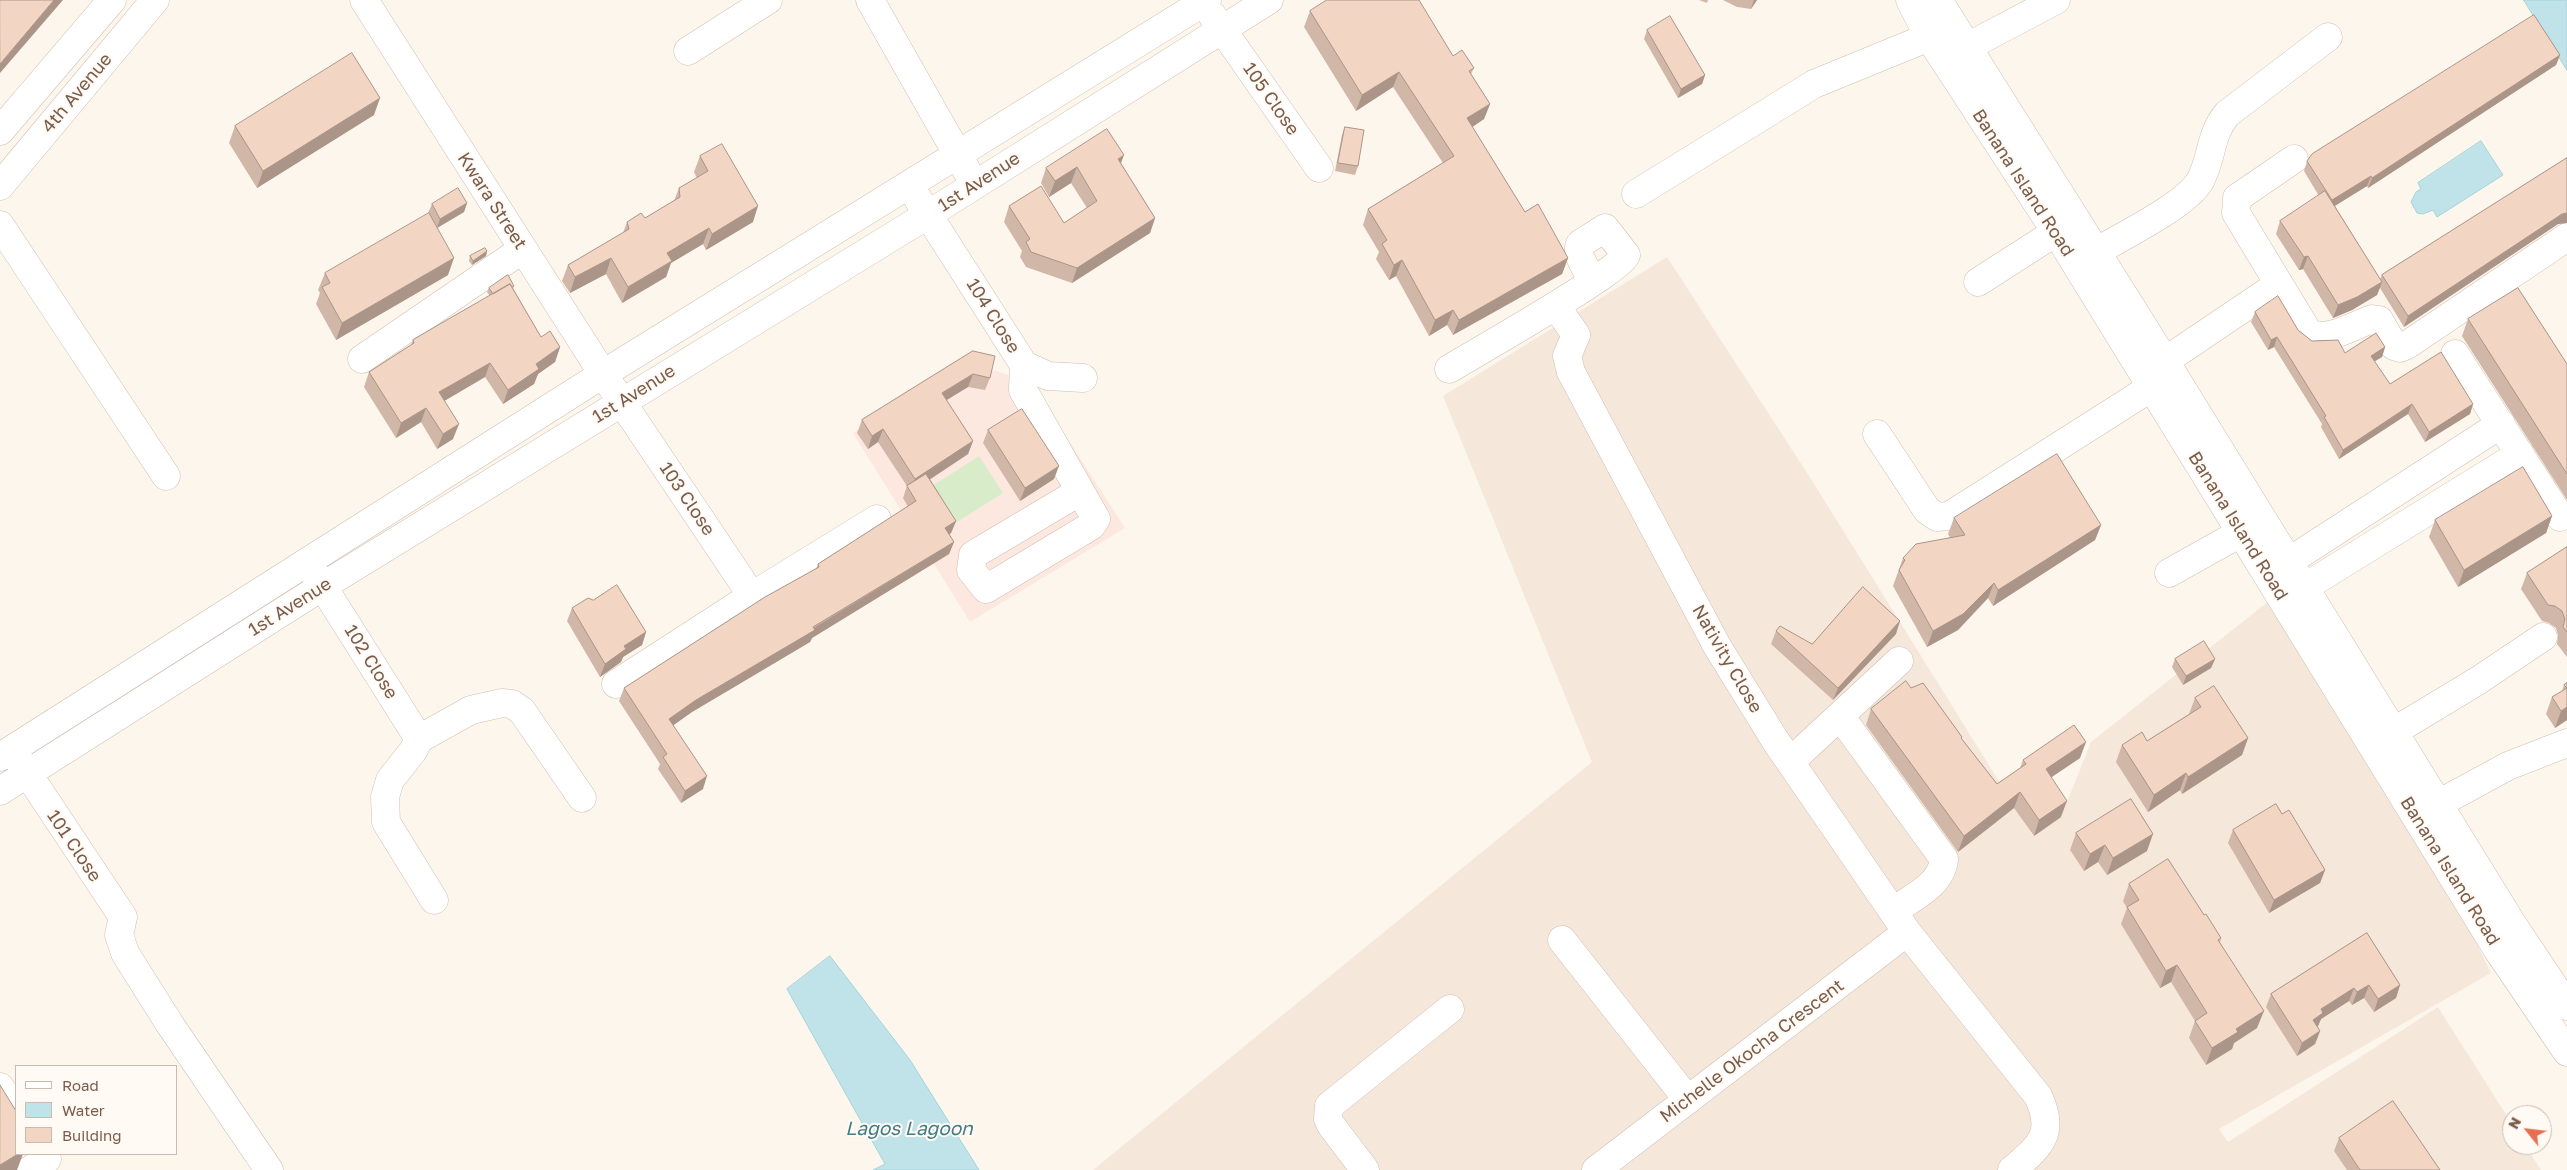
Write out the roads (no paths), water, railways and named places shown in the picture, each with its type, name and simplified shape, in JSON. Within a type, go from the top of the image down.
[{"type":"street","name":"4th Avenue","points":[[0,131],[112,0]]},
{"type":"street","name":"4th Avenue","points":[[0,186],[155,0]]},
{"type":"street","name":"Kwara Street","points":[[364,0],[622,401]]},
{"type":"street","points":[[688,51],[768,0]]},
{"type":"street","points":[[870,0],[974,184]]},
{"type":"street","name":"1st Avenue","points":[[0,791],[323,586],[929,214],[1269,0]]},
{"type":"street","name":"Banana Island Road","points":[[1910,0],[1929,37],[2056,232],[2497,949],[2567,1052]]},
{"type":"street","name":"Banana Island Road","points":[[1938,0],[2165,361],[2438,804],[2562,989]]},
{"type":"street","points":[[1967,46],[2056,0]]},
{"type":"street","name":"1st Avenue","points":[[6,753],[306,561],[604,374],[910,186],[1205,1]]},
{"type":"street","name":"105 Close","points":[[1205,1],[1319,168]]},
{"type":"street","points":[[1636,194],[1814,84],[1929,37]]},
{"type":"street","points":[[2096,252],[2193,191],[2205,172],[2216,128],[2227,114],[2328,37]]},
{"type":"street","points":[[2294,159],[2237,198],[2235,206],[2236,213],[2308,332],[2314,336],[2325,336],[2372,318],[2379,320],[2394,346],[2400,348],[2567,237]]},
{"type":"street","name":"104 Close","points":[[910,186],[1024,365],[1048,376],[1083,378]]},
{"type":"street","points":[[0,225],[166,476]]},
{"type":"street","points":[[1978,282],[2056,232]]},
{"type":"street","points":[[362,358],[523,249]]},
{"type":"street","points":[[1449,369],[1556,306],[1593,281]]},
{"type":"street","points":[[2165,361],[2279,284]]},
{"type":"street","name":"Nativity Close","points":[[1556,306],[1576,334],[1567,356],[1571,372],[1717,646],[1790,762],[1900,922],[2038,1096],[2046,1114],[2044,1136],[2034,1151],[2012,1170]]},
{"type":"street","points":[[2456,354],[2560,517]]},
{"type":"street","points":[[1024,365],[1023,390],[1079,492]]},
{"type":"street","points":[[1877,434],[1926,510],[1937,517],[1949,516],[2152,387]]},
{"type":"street","name":"103 Close","points":[[622,401],[752,596]]},
{"type":"street","points":[[2288,562],[2501,424]]},
{"type":"street","points":[[2305,588],[2520,454]]},
{"type":"street","points":[[616,684],[752,596],[877,519]]},
{"type":"street","points":[[2169,573],[2242,532]]},
{"type":"street","name":"102 Close","points":[[306,561],[419,739]]},
{"type":"street","points":[[2393,732],[2479,680],[2543,637]]},
{"type":"street","points":[[1790,762],[1899,661]]},
{"type":"street","points":[[434,900],[386,822],[385,797],[390,780],[413,751],[419,739],[482,706],[502,703],[512,704],[522,711],[582,798]]},
{"type":"street","name":"Michelle Okocha Crescent","points":[[1596,1170],[1688,1100],[1900,922],[1938,880],[1943,870],[1944,859],[1840,716]]},
{"type":"street","points":[[2438,804],[2508,766],[2567,743]]},
{"type":"street","name":"101 Close","points":[[6,753],[26,775],[122,917],[119,935],[125,953],[169,1023],[269,1170]]},
{"type":"street","points":[[1562,940],[1688,1100]]},
{"type":"street","points":[[1365,1170],[1331,1125],[1328,1119],[1329,1106],[1450,1009]]},
{"type":"street","points":[[0,1087],[15,1110]]},
{"type":"water","points":[[2524,0],[2567,0],[2567,70]]},
{"type":"water","points":[[2481,141],[2503,175],[2437,217],[2433,210],[2423,214],[2417,213],[2411,202],[2416,192],[2421,189],[2418,183]]},
{"type":"water","name":"Lagos Lagoon","points":[[830,956],[910,1060],[979,1170],[873,1170],[885,1164],[787,989]]}]
